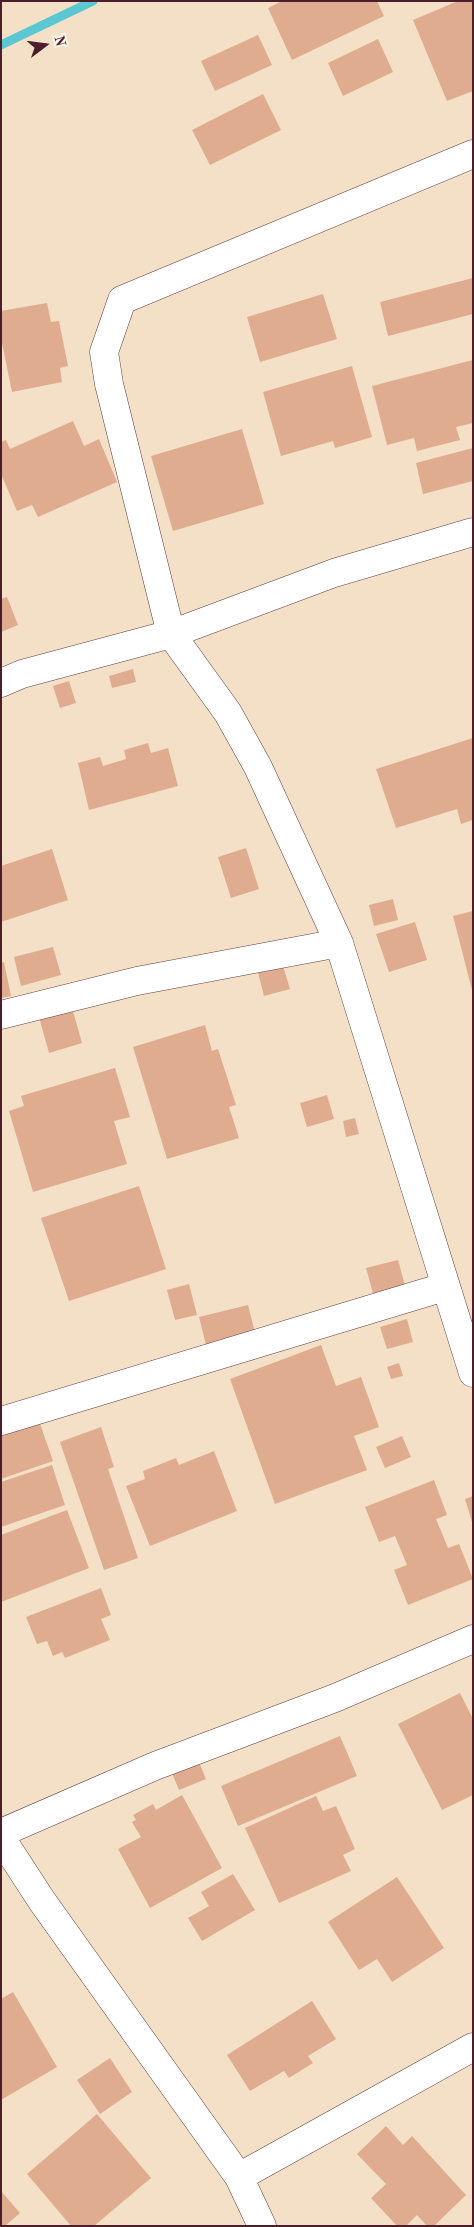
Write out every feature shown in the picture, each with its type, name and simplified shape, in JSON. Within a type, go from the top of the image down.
[{"type":"street","points":[[473,154],[122,300],[104,352],[109,384],[171,634],[228,713],[254,759],[339,943],[444,1287],[473,1373]]},
{"type":"street","points":[[1,683],[22,674],[171,634],[334,573],[473,532]]},
{"type":"street","points":[[1,1015],[138,981],[339,943]]},
{"type":"street","points":[[1,1421],[444,1287]]},
{"type":"street","points":[[1,1833],[155,1766],[335,1698],[473,1639]]},
{"type":"street","points":[[1,1838],[42,1901],[239,2177],[262,2226]]},
{"type":"street","points":[[239,2177],[473,2047]]},
{"type":"building","points":[[282,1],[377,1],[384,16],[292,60],[268,8]]},
{"type":"building","points":[[458,1],[473,1],[473,91],[447,101],[413,20]]},
{"type":"building","points":[[258,35],[272,65],[215,91],[201,61]]},
{"type":"building","points":[[378,39],[393,72],[343,96],[328,63]]},
{"type":"building","points":[[263,94],[281,130],[210,165],[192,130]]},
{"type":"building","points":[[473,278],[473,314],[388,336],[380,302]]},
{"type":"building","points":[[323,294],[337,339],[260,362],[247,317]]},
{"type":"building","points":[[47,303],[51,322],[59,321],[68,366],[60,368],[62,382],[12,392],[1,338],[1,311]]},
{"type":"building","points":[[473,360],[473,423],[456,427],[460,440],[417,451],[414,438],[387,445],[372,386]]},
{"type":"building","points":[[352,366],[372,437],[335,448],[333,441],[281,456],[263,392]]},
{"type":"building","points":[[73,421],[84,446],[99,439],[117,482],[38,517],[32,505],[17,511],[1,474],[1,442],[6,440],[10,449]]},
{"type":"building","points":[[242,429],[264,504],[173,531],[151,456]]},
{"type":"building","points":[[473,448],[473,481],[423,494],[416,463]]},
{"type":"building","points":[[7,597],[18,625],[1,632],[1,599]]},
{"type":"building","points":[[133,669],[136,682],[112,688],[109,676]]},
{"type":"building","points":[[69,681],[76,703],[60,708],[53,686]]},
{"type":"building","points":[[473,738],[473,820],[461,824],[457,809],[396,828],[376,769]]},
{"type":"building","points":[[148,743],[151,753],[168,748],[178,786],[89,810],[78,763],[100,757],[103,766],[126,759],[124,750]]},
{"type":"building","points":[[246,848],[259,889],[231,898],[218,857]]},
{"type":"building","points":[[52,849],[68,900],[1,922],[1,866]]},
{"type":"building","points":[[393,899],[398,920],[374,926],[369,905]]},
{"type":"building","points":[[473,911],[473,990],[472,990],[453,916]]},
{"type":"building","points":[[415,922],[427,960],[389,972],[376,934]]},
{"type":"building","points":[[53,947],[61,975],[21,986],[14,957]]},
{"type":"building","points":[[4,962],[11,996],[1,998],[1,963]]},
{"type":"building","points":[[283,966],[290,989],[264,996],[258,973]]},
{"type":"building","points":[[72,1008],[82,1043],[49,1053],[39,1017]]},
{"type":"building","points":[[205,1025],[212,1051],[218,1049],[236,1105],[229,1107],[239,1138],[167,1159],[133,1047]]},
{"type":"building","points":[[115,1068],[130,1117],[114,1121],[127,1164],[33,1192],[9,1111],[24,1106],[21,1096]]},
{"type":"building","points":[[327,1095],[334,1119],[307,1127],[300,1103]]},
{"type":"building","points":[[355,1118],[359,1134],[346,1137],[343,1121]]},
{"type":"building","points":[[139,1186],[166,1269],[69,1301],[41,1218]]},
{"type":"building","points":[[398,1260],[406,1289],[374,1297],[366,1268]]},
{"type":"building","points":[[189,1284],[197,1315],[175,1320],[167,1290]]},
{"type":"building","points":[[248,1305],[255,1333],[206,1345],[199,1317]]},
{"type":"building","points":[[407,1319],[413,1342],[387,1349],[380,1327]]},
{"type":"building","points":[[321,1345],[336,1386],[361,1377],[379,1427],[354,1436],[367,1470],[275,1504],[230,1379]]},
{"type":"building","points":[[399,1363],[403,1376],[391,1379],[387,1367]]},
{"type":"building","points":[[38,1418],[53,1461],[1,1479],[1,1431]]},
{"type":"building","points":[[101,1427],[114,1467],[108,1469],[138,1558],[104,1570],[60,1442]]},
{"type":"building","points":[[402,1436],[411,1457],[385,1468],[376,1447]]},
{"type":"building","points":[[214,1451],[237,1511],[150,1546],[126,1486],[145,1479],[143,1471],[176,1458],[179,1465]]},
{"type":"building","points":[[52,1465],[65,1505],[1,1527],[1,1482]]},
{"type":"building","points":[[434,1480],[447,1515],[436,1519],[448,1548],[459,1544],[473,1579],[408,1605],[394,1570],[407,1565],[395,1536],[379,1542],[365,1507]]},
{"type":"building","points":[[473,1496],[473,1522],[472,1522],[465,1499]]},
{"type":"building","points":[[67,1510],[89,1568],[1,1602],[1,1535]]},
{"type":"building","points":[[101,1588],[111,1615],[101,1619],[110,1640],[65,1658],[62,1652],[53,1656],[47,1641],[37,1644],[26,1617]]},
{"type":"building","points":[[460,1693],[473,1719],[473,1795],[442,1810],[398,1724]]},
{"type":"building","points":[[340,1736],[357,1776],[238,1826],[221,1786]]},
{"type":"building","points":[[198,1760],[206,1779],[179,1790],[171,1771]]},
{"type":"building","points":[[182,1795],[222,1868],[150,1908],[118,1849],[141,1837],[132,1822],[136,1820],[133,1815],[153,1804],[156,1810]]},
{"type":"building","points":[[316,1796],[323,1811],[336,1806],[355,1849],[343,1855],[351,1871],[279,1903],[245,1828]]},
{"type":"building","points":[[233,1874],[255,1910],[202,1941],[188,1918],[209,1906],[201,1892]]},
{"type":"building","points":[[397,1877],[444,1948],[392,1982],[377,1959],[359,1970],[328,1922]]},
{"type":"building","points":[[13,1992],[57,2067],[1,2100],[1,1999]]},
{"type":"building","points":[[312,2001],[336,2039],[308,2056],[313,2063],[289,2078],[284,2071],[250,2091],[227,2055]]},
{"type":"building","points":[[110,2058],[132,2092],[100,2114],[77,2080]]},
{"type":"building","points":[[97,2114],[151,2178],[94,2226],[71,2226],[27,2174]]},
{"type":"building","points":[[386,2126],[403,2145],[412,2136],[466,2195],[434,2226],[427,2226],[417,2215],[406,2226],[397,2226],[371,2198],[386,2184],[357,2154]]},
{"type":"building","points":[[1,2191],[20,2213],[5,2226],[1,2226]]},
{"type":"waterway","points":[[1,45],[93,1]]}]
